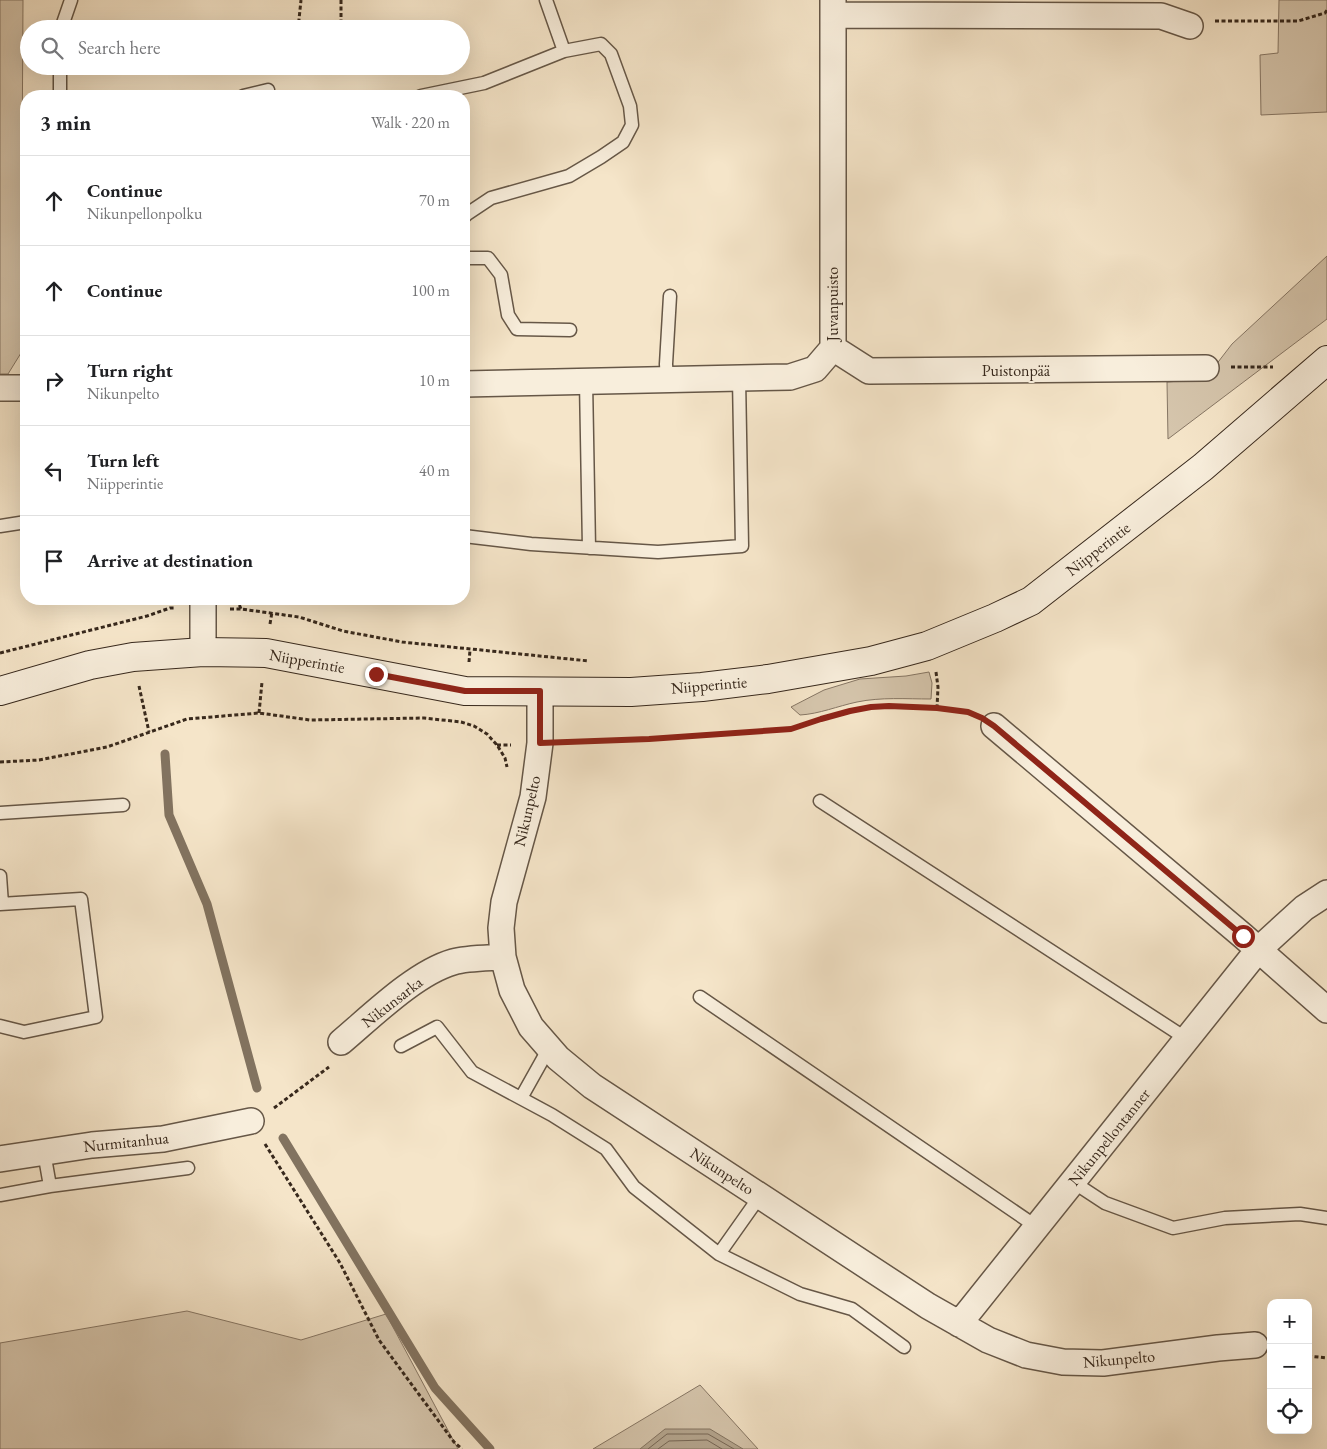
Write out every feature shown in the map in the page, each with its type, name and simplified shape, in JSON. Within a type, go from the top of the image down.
[{"type":"street","points":[[833,7],[1161,16],[1190,26]]},
{"type":"street","name":"Juvanpuisto","points":[[470,384],[790,377],[815,370],[832,348],[833,7]]},
{"type":"street","name":"Puistonpää","points":[[832,348],[869,370],[1206,368]]},
{"type":"street","name":"Niipperintie","points":[[0,691],[90,665],[133,657],[203,652],[266,654],[465,691],[631,692],[702,687],[768,679],[871,661],[927,646],[1031,601],[1203,467],[1327,360]]},
{"type":"street","points":[[0,388],[20,388]]},
{"type":"street","points":[[203,605],[203,652]]},
{"type":"street","name":"Nikunpelto","points":[[540,691],[540,743],[533,797],[504,902],[501,928],[503,957],[512,990],[531,1028],[558,1058],[592,1086],[928,1306],[988,1340],[1026,1355],[1063,1362],[1103,1363],[1255,1345]]},
{"type":"street","points":[[994,726],[1327,1010]]},
{"type":"street","name":"Nikunpellontanner","points":[[960,1324],[1258,950],[1304,908],[1327,893]]},
{"type":"street","name":"Nikunsarka","points":[[341,1042],[413,982],[436,969],[454,962],[503,957]]},
{"type":"street","name":"Nurmitanhua","points":[[0,1158],[92,1145],[163,1139],[251,1121]]},
{"type":"lane","points":[[64,20],[71,0]]},
{"type":"lane","points":[[546,0],[564,51]]},
{"type":"lane","points":[[450,90],[484,83],[564,51],[601,44],[611,54],[630,106],[632,125],[623,142],[601,157],[569,176],[491,198],[470,211]]},
{"type":"lane","points":[[60,75],[60,90]]},
{"type":"lane","points":[[470,258],[488,258],[501,275],[508,315],[517,330],[570,330]]},
{"type":"lane","points":[[667,380],[666,364],[670,296]]},
{"type":"lane","points":[[470,537],[531,544],[658,552],[742,546],[739,378]]},
{"type":"lane","points":[[586,381],[589,548]]},
{"type":"lane","points":[[0,526],[20,523]]},
{"type":"lane","points":[[820,801],[1187,1039]]},
{"type":"lane","points":[[0,813],[123,805]]},
{"type":"lane","points":[[0,876],[1,904],[81,899],[96,1017],[24,1032],[0,1026]]},
{"type":"lane","points":[[700,997],[1037,1227]]},
{"type":"lane","points":[[401,1046],[437,1027],[472,1072],[552,1115],[606,1149],[634,1187],[719,1254],[800,1294],[852,1309],[904,1347]]},
{"type":"lane","points":[[521,1098],[549,1048]]},
{"type":"lane","points":[[44,1152],[50,1186]]},
{"type":"lane","points":[[0,1195],[50,1186],[188,1168]]},
{"type":"lane","points":[[1073,1182],[1105,1203],[1173,1228],[1225,1218],[1300,1214],[1327,1218]]},
{"type":"lane","points":[[719,1254],[760,1196]]},
{"type":"path","points":[[299,20],[301,0]]},
{"type":"path","points":[[341,0],[342,20]]},
{"type":"path","points":[[1190,26],[1215,22],[1298,21],[1325,13],[1327,10]]},
{"type":"path","points":[[1206,368],[1276,367],[1271,372]]},
{"type":"path","points":[[0,653],[141,618],[170,608],[195,605]]},
{"type":"path","points":[[211,605],[299,617],[344,631],[402,642],[592,661]]},
{"type":"path","points":[[240,605],[241,609]]},
{"type":"path","points":[[270,629],[272,612]]},
{"type":"path","points":[[259,713],[263,678]]},
{"type":"path","points":[[138,684],[149,732]]},
{"type":"path","points":[[497,746],[649,739],[791,729],[850,711],[889,706],[937,708],[968,712],[994,726]]},
{"type":"path","points":[[0,762],[38,760],[107,747],[187,719],[259,713],[310,720],[424,718],[461,722],[474,726],[487,734],[505,758],[510,775]]},
{"type":"path","points":[[341,1042],[336,1062],[276,1107],[251,1121],[340,1263],[379,1340],[454,1442],[462,1449]]},
{"type":"path","points":[[1312,1356],[1327,1358]]},
{"type":"shaded area","points":[[0,0],[23,0],[23,20],[20,20],[20,75],[23,75],[22,90],[20,90],[20,355],[8,374],[0,374]]},
{"type":"shaded area","points":[[1279,0],[1327,0],[1327,112],[1261,115],[1260,55],[1278,53]]},
{"type":"shaded area","points":[[1327,256],[1327,319],[1168,439],[1167,382],[1205,379],[1232,344]]},
{"type":"shaded area","points":[[929,672],[932,683],[931,699],[866,700],[800,715],[791,707],[824,690],[860,679],[906,676]]},
{"type":"shaded area","points":[[187,1311],[301,1340],[386,1314],[458,1449],[0,1449],[0,1343]]},
{"type":"shaded area","points":[[700,1385],[758,1449],[593,1449]]},
{"type":"water","points":[[665,1429],[710,1429],[743,1449],[640,1449]]},
{"type":"waterway","points":[[165,754],[169,815],[207,904],[257,1088]]},
{"type":"waterway","points":[[283,1138],[435,1388],[490,1449]]},
{"type":"route","points":[[376,674],[465,691],[540,691],[540,743],[649,739],[791,729],[850,711],[871,707],[937,708],[968,712],[994,726],[1243,936]]}]
